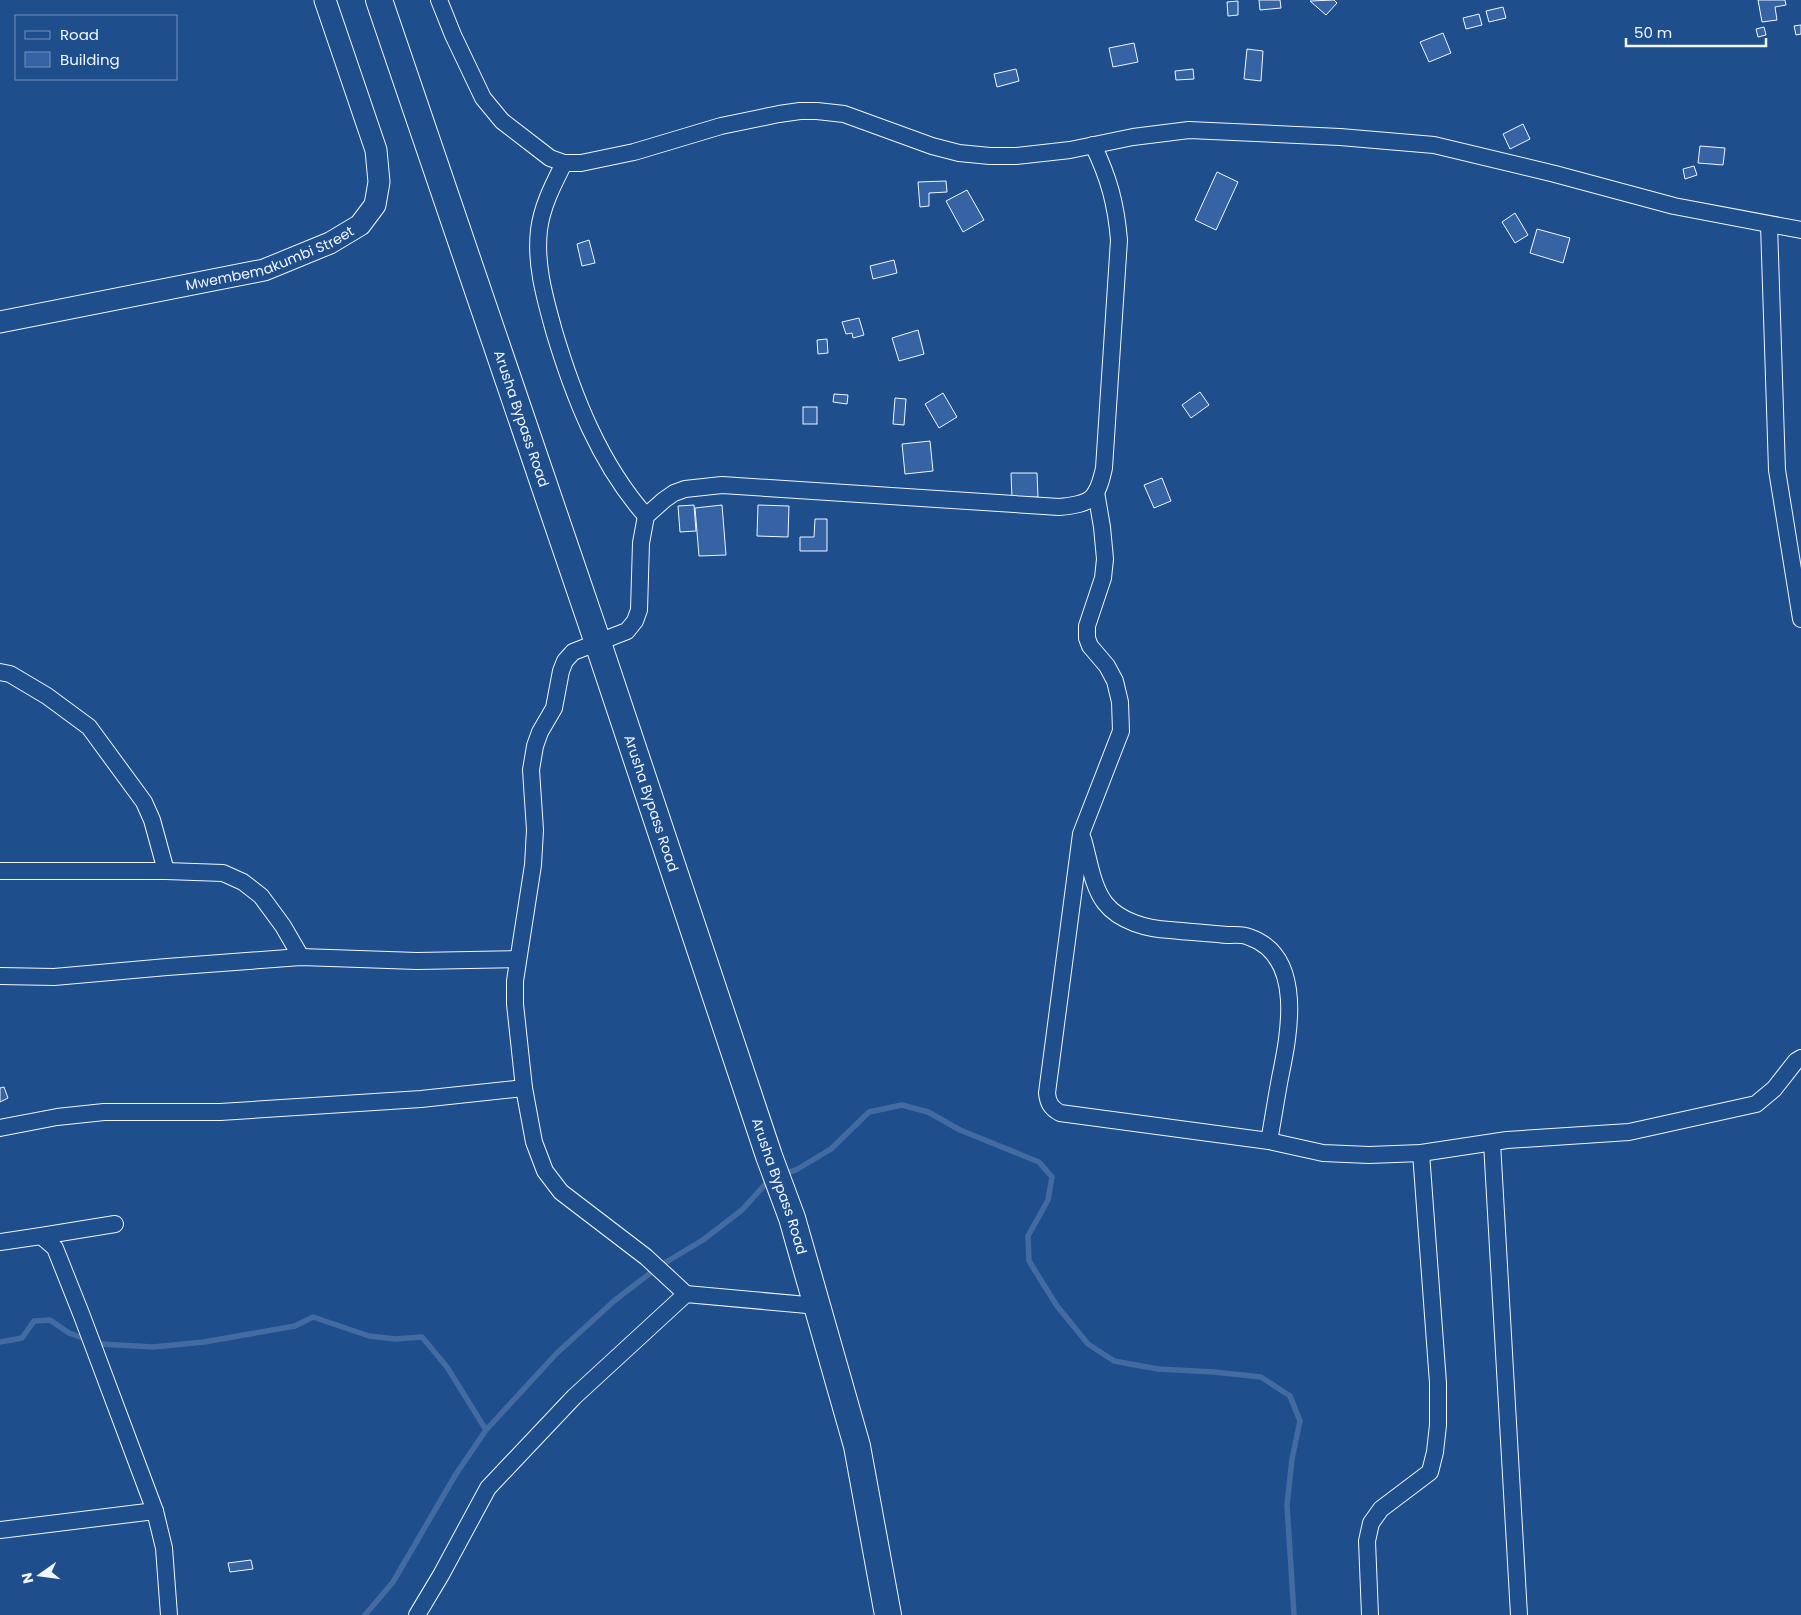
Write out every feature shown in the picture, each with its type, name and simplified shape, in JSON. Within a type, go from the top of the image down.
[{"type":"main road","name":"Arusha Bypass Road","points":[[379,0],[598,642],[769,1156],[792,1218],[857,1446],[888,1615]]},
{"type":"street","name":"Mwembemakumbi Street","points":[[0,322],[264,270],[330,243],[360,225],[374,205],[379,182],[376,150],[325,0]]},
{"type":"street","points":[[439,0],[453,35],[483,98],[502,122],[550,158],[564,163],[581,163],[634,152],[721,126],[800,111],[844,114],[932,146],[959,153],[990,156],[1016,156],[1093,146],[1160,132],[1189,130],[1340,137],[1434,145],[1555,174],[1674,206],[1801,230]]},
{"type":"street","points":[[818,1306],[686,1294],[646,1257],[561,1192],[546,1171],[534,1142],[524,1088],[515,1004],[515,981],[533,865],[535,830],[530,770],[535,746],[540,732],[554,708],[561,670],[565,661],[574,652],[627,631],[635,621],[639,610],[641,543],[646,516],[674,493],[685,489],[722,485],[1059,507],[1081,505],[1092,498],[1100,486],[1104,468],[1119,240],[1112,192],[1106,172],[1093,146]]},
{"type":"street","points":[[564,163],[546,199],[539,230],[539,261],[543,291],[564,365],[588,425],[610,468],[646,516]]},
{"type":"street","points":[[1769,225],[1777,470],[1801,619]]},
{"type":"street","points":[[1096,492],[1105,559],[1103,578],[1087,626],[1087,638],[1090,646],[1107,666],[1115,680],[1120,702],[1122,731],[1081,834],[1047,1093],[1050,1106],[1060,1112],[1269,1141],[1323,1153],[1345,1155],[1421,1153],[1492,1142],[1629,1132],[1756,1104],[1774,1089],[1796,1061],[1801,1058]]},
{"type":"street","points":[[0,672],[10,674],[47,696],[89,727],[144,802],[152,820],[166,871]]},
{"type":"street","points":[[1081,834],[1098,891],[1106,904],[1114,912],[1129,921],[1159,930],[1249,936],[1269,948],[1279,961],[1284,972],[1289,996],[1289,1034],[1269,1141]]},
{"type":"street","points":[[0,871],[223,873],[243,882],[261,896],[283,926],[301,957]]},
{"type":"street","points":[[0,976],[54,977],[301,957],[417,961],[518,959]]},
{"type":"street","points":[[0,1128],[58,1117],[104,1112],[229,1111],[420,1099],[524,1088]]},
{"type":"street","points":[[1492,1142],[1519,1615]]},
{"type":"street","points":[[1370,1615],[1367,1541],[1371,1523],[1381,1509],[1430,1472],[1435,1452],[1438,1425],[1438,1382],[1421,1153]]},
{"type":"street","points":[[0,1242],[115,1224]]},
{"type":"street","points":[[41,1236],[55,1248],[155,1511],[164,1548],[169,1615]]},
{"type":"street","points":[[417,1615],[488,1488],[574,1397],[686,1294]]},
{"type":"street","points":[[0,1530],[155,1511]]},
{"type":"building","points":[[1259,0],[1280,0],[1281,8],[1260,10]]},
{"type":"building","points":[[1334,0],[1337,3],[1326,15],[1310,1]]},
{"type":"building","points":[[1758,0],[1785,0],[1786,5],[1775,7],[1777,20],[1762,22]]},
{"type":"building","points":[[1238,1],[1238,15],[1228,16],[1227,2]]},
{"type":"building","points":[[1503,7],[1506,18],[1489,22],[1486,11]]},
{"type":"building","points":[[1479,14],[1482,25],[1466,29],[1463,18]]},
{"type":"building","points":[[1801,25],[1801,34],[1796,35],[1794,26]]},
{"type":"building","points":[[1764,27],[1766,35],[1758,37],[1756,29]]},
{"type":"building","points":[[1443,33],[1451,53],[1429,62],[1420,42]]},
{"type":"building","points":[[1134,43],[1138,62],[1113,67],[1109,48]]},
{"type":"building","points":[[1247,49],[1263,51],[1261,81],[1244,79]]},
{"type":"building","points":[[1016,69],[1019,81],[997,87],[994,74]]},
{"type":"building","points":[[1193,69],[1194,79],[1176,80],[1175,71]]},
{"type":"building","points":[[1523,124],[1530,139],[1510,149],[1503,134]]},
{"type":"building","points":[[1700,146],[1725,148],[1723,165],[1698,163]]},
{"type":"building","points":[[1694,166],[1697,175],[1685,179],[1683,169]]},
{"type":"building","points":[[1217,172],[1238,182],[1216,230],[1195,220]]},
{"type":"building","points":[[946,181],[947,192],[929,193],[929,206],[920,207],[918,182]]},
{"type":"building","points":[[967,190],[984,220],[963,232],[946,201]]},
{"type":"building","points":[[1515,213],[1528,235],[1515,243],[1502,222]]},
{"type":"building","points":[[1537,229],[1570,238],[1563,263],[1530,253]]},
{"type":"building","points":[[589,240],[595,263],[582,266],[577,244]]},
{"type":"building","points":[[894,260],[897,273],[873,279],[870,266]]},
{"type":"building","points":[[859,318],[864,335],[853,338],[852,333],[846,334],[842,322]]},
{"type":"building","points":[[918,330],[924,354],[899,361],[892,338]]},
{"type":"building","points":[[827,339],[828,353],[818,354],[817,340]]},
{"type":"building","points":[[1200,392],[1209,405],[1191,418],[1182,405]]},
{"type":"building","points":[[943,393],[957,417],[939,428],[925,404]]},
{"type":"building","points":[[834,394],[848,395],[847,404],[833,402]]},
{"type":"building","points":[[895,398],[906,399],[904,425],[893,424]]},
{"type":"building","points":[[803,407],[817,407],[817,424],[803,424]]},
{"type":"building","points":[[930,441],[933,471],[905,474],[902,444]]},
{"type":"building","points":[[1011,473],[1037,473],[1038,497],[1012,498]]},
{"type":"building","points":[[1162,478],[1171,501],[1154,508],[1144,485]]},
{"type":"building","points":[[694,505],[696,531],[680,532],[678,506]]},
{"type":"building","points":[[722,505],[726,555],[699,556],[695,508]]},
{"type":"building","points":[[758,505],[789,506],[788,537],[757,536]]},
{"type":"building","points":[[815,519],[827,519],[827,551],[800,551],[800,537],[814,537]]},
{"type":"building","points":[[4,1087],[8,1098],[0,1102],[0,1088]]},
{"type":"building","points":[[251,1560],[253,1569],[230,1572],[228,1563]]},
{"type":"waterway","points":[[783,1174],[796,1170],[831,1149],[869,1112],[902,1105],[928,1112],[960,1130],[1039,1162],[1052,1177],[1048,1200],[1028,1236],[1029,1261],[1057,1306],[1088,1344],[1114,1361],[1158,1369],[1261,1377],[1290,1396],[1300,1421],[1292,1459],[1287,1505],[1294,1615]]},
{"type":"waterway","points":[[365,1615],[393,1582],[456,1474],[486,1430],[557,1353],[614,1301],[658,1267],[703,1240],[742,1210],[770,1179]]},
{"type":"waterway","points":[[95,1342],[153,1347],[204,1342],[295,1326],[313,1317],[369,1336],[395,1339],[422,1337],[447,1367],[486,1430]]},
{"type":"waterway","points":[[0,1342],[22,1338],[34,1321],[50,1320],[69,1333],[86,1339]]}]
